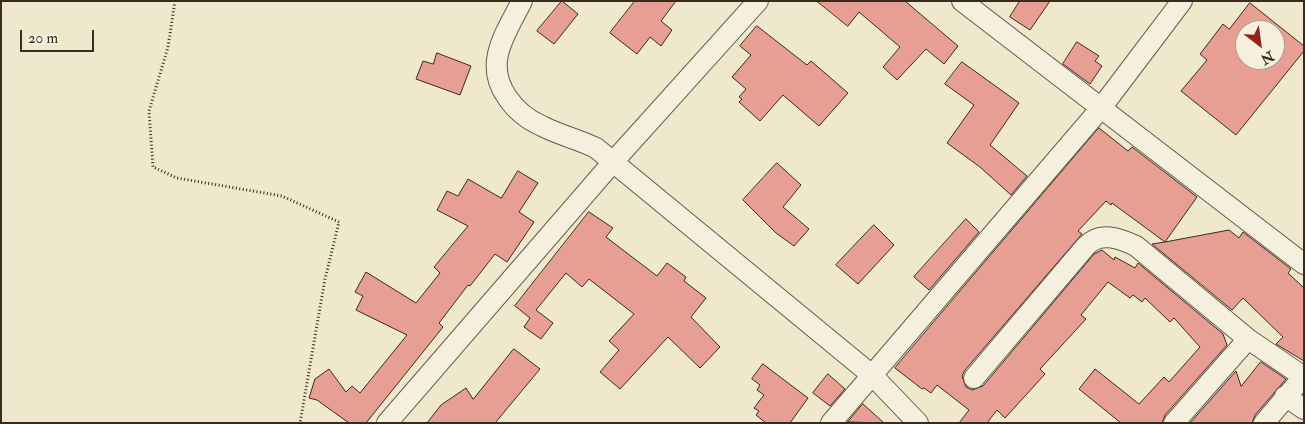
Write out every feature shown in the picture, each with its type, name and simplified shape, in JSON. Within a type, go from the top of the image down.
[{"type":"street","points":[[522,1],[498,50],[495,65],[497,80],[511,103],[540,126],[596,148],[873,376],[918,423]]},
{"type":"street","points":[[387,423],[613,162],[758,1]]},
{"type":"street","points":[[962,1],[1304,264]]},
{"type":"street","points":[[831,423],[1101,108],[1182,1]]},
{"type":"street","points":[[974,378],[1092,239],[1118,238],[1136,246],[1248,338],[1304,377],[1285,396],[1264,423]]},
{"type":"street","points":[[1174,423],[1248,338]]},
{"type":"street","points":[[1285,396],[1304,409]]},
{"type":"path","points":[[175,1],[168,48],[149,110],[153,166],[177,178],[282,196],[339,222],[326,279],[300,423]]},
{"type":"building","points":[[562,1],[578,14],[554,44],[537,31]]},
{"type":"building","points":[[635,1],[676,1],[661,21],[672,30],[661,46],[650,37],[637,54],[610,33]]},
{"type":"building","points":[[817,1],[905,1],[958,46],[944,64],[926,49],[897,80],[883,67],[900,47],[859,12],[848,26]]},
{"type":"building","points":[[1020,1],[1050,1],[1030,30],[1010,17]]},
{"type":"building","points":[[1250,3],[1271,20],[1236,20]]},
{"type":"building","points":[[1235,22],[1235,70],[1285,70],[1285,31],[1304,46],[1304,51],[1236,135],[1181,91],[1207,60],[1200,54],[1223,24],[1229,29]]},
{"type":"building","points":[[757,26],[807,65],[811,61],[848,93],[819,126],[783,95],[760,121],[739,102],[742,99],[739,97],[746,89],[732,77],[751,55],[740,46]]},
{"type":"building","points":[[1077,42],[1099,56],[1095,61],[1102,66],[1090,84],[1063,64]]},
{"type":"building","points":[[437,53],[471,66],[460,95],[416,79],[423,61],[433,64]]},
{"type":"building","points":[[962,62],[1019,103],[990,145],[1027,176],[1011,195],[980,167],[947,143],[974,105],[945,84]]},
{"type":"building","points":[[1099,128],[1128,151],[1132,147],[1197,197],[1165,242],[1112,203],[1111,205],[1106,201],[1078,231],[1082,234],[965,370],[962,376],[966,387],[972,390],[983,386],[1094,254],[1102,250],[1114,260],[1115,257],[1135,268],[1138,263],[1223,334],[1227,345],[1165,415],[1162,423],[1121,423],[1079,389],[1095,369],[1139,404],[1164,377],[1169,382],[1200,347],[1174,318],[1170,322],[1145,298],[1142,302],[1133,295],[1130,298],[1108,282],[1081,315],[1086,319],[1040,369],[1045,374],[1005,418],[997,410],[987,423],[959,423],[969,410],[937,385],[931,393],[924,388],[922,389],[895,368]]},
{"type":"building","points":[[777,163],[801,185],[783,207],[809,229],[794,246],[776,233],[743,200]]},
{"type":"building","points":[[518,171],[538,183],[519,212],[534,222],[507,262],[495,254],[470,286],[468,285],[439,323],[443,327],[366,423],[349,423],[317,400],[309,398],[315,379],[329,369],[346,392],[352,386],[360,393],[407,335],[356,310],[363,296],[355,292],[366,272],[416,303],[440,273],[434,267],[468,226],[437,210],[447,191],[458,196],[468,179],[501,198]]},
{"type":"building","points":[[589,212],[613,228],[606,237],[657,276],[667,263],[686,277],[684,281],[706,298],[691,317],[720,347],[700,368],[668,337],[620,389],[600,372],[619,350],[609,341],[634,314],[589,279],[582,287],[566,273],[536,310],[553,323],[541,339],[524,327],[530,318],[515,306]]},
{"type":"building","points":[[966,219],[979,232],[929,290],[914,277]]},
{"type":"building","points":[[874,225],[894,245],[858,284],[836,265]]},
{"type":"building","points":[[1229,230],[1239,238],[1243,232],[1291,269],[1288,273],[1304,288],[1304,361],[1276,344],[1283,337],[1243,298],[1232,310],[1152,244]]},
{"type":"building","points":[[514,349],[540,369],[495,423],[427,423],[441,405],[466,388],[473,399]]},
{"type":"building","points":[[1261,362],[1286,379],[1255,415],[1252,423],[1190,423],[1236,371],[1241,386]]},
{"type":"building","points":[[763,364],[808,398],[790,423],[766,423],[756,415],[759,411],[754,408],[764,395],[757,390],[760,385],[752,379]]},
{"type":"building","points":[[828,374],[845,389],[830,406],[813,393]]},
{"type":"building","points":[[863,404],[884,423],[848,422]]}]
